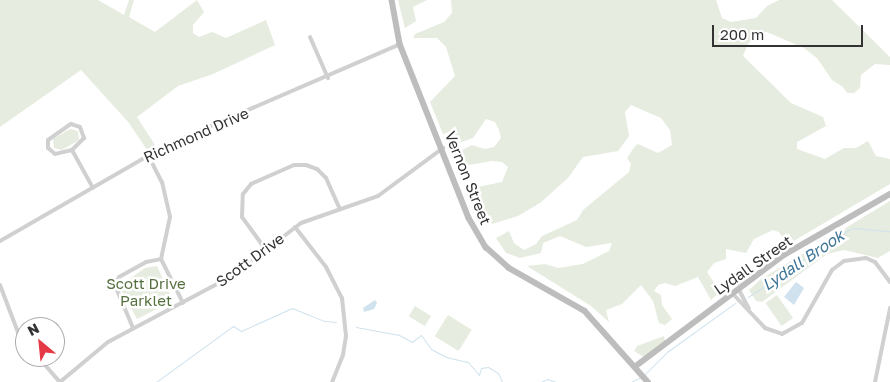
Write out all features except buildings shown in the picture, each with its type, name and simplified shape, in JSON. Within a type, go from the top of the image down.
[{"type":"street","name":"Vernon Street","points":[[392,0],[400,44],[443,148],[469,218],[486,248],[509,268],[585,311],[645,378]]},
{"type":"street","points":[[310,37],[328,78]]},
{"type":"street","name":"Richmond Drive","points":[[0,240],[148,155],[328,78],[400,44]]},
{"type":"street","points":[[77,125],[84,138],[72,150],[55,154],[48,148],[48,140],[62,128],[77,125]]},
{"type":"street","name":"Scott Drive","points":[[60,382],[98,349],[133,328],[232,276],[308,219],[378,196],[443,148]]},
{"type":"street","points":[[72,150],[93,188]]},
{"type":"street","points":[[148,155],[162,182],[170,217],[161,259],[182,303]]},
{"type":"street","points":[[266,250],[242,216],[243,194],[251,184],[294,165],[306,165],[317,169],[326,178],[340,209]]},
{"type":"street","name":"Lydall Street","points":[[636,366],[784,255],[890,194]]},
{"type":"street","points":[[296,227],[326,267],[342,298],[346,336],[343,355],[332,382]]},
{"type":"street","points":[[733,294],[765,328],[782,334],[802,323],[832,270],[844,261],[866,258],[880,268],[890,282]]},
{"type":"street","points":[[133,328],[114,285],[119,277],[146,262],[161,259]]},
{"type":"street","points":[[0,285],[15,324]]},
{"type":"street","points":[[739,290],[749,309]]},
{"type":"street","points":[[875,382],[890,308]]},
{"type":"street","points":[[47,367],[60,382]]},
{"type":"green space","points":[[0,0],[98,0],[124,15],[129,0],[134,0],[129,17],[155,32],[197,0],[204,12],[193,25],[193,33],[199,37],[212,32],[226,38],[266,20],[275,45],[213,74],[178,86],[137,117],[155,145],[147,150],[129,123],[81,70],[0,127]]},
{"type":"green space","points":[[398,0],[427,0],[413,7],[416,21],[405,28]]},
{"type":"green space","points":[[451,0],[716,0],[722,18],[731,22],[756,18],[767,6],[779,0],[832,0],[890,57],[890,65],[875,64],[861,75],[860,88],[854,93],[847,93],[843,87],[832,80],[817,58],[804,48],[767,32],[761,32],[748,44],[743,56],[791,103],[823,117],[826,126],[797,142],[797,149],[825,159],[844,148],[856,148],[868,141],[876,156],[890,159],[890,184],[787,245],[779,232],[773,230],[754,239],[746,253],[726,249],[726,259],[714,263],[707,272],[720,292],[711,300],[698,277],[675,286],[665,283],[658,285],[654,291],[661,295],[662,305],[672,319],[665,325],[659,323],[653,301],[641,285],[622,304],[606,310],[609,322],[591,306],[527,266],[545,264],[558,268],[583,264],[609,251],[612,243],[586,247],[560,236],[543,243],[541,253],[520,258],[506,253],[496,238],[509,231],[514,243],[524,250],[536,244],[542,236],[577,220],[583,210],[629,172],[631,164],[627,158],[635,146],[638,144],[658,153],[672,145],[670,130],[661,118],[631,105],[625,112],[629,136],[618,151],[583,157],[568,178],[540,203],[518,216],[485,226],[468,189],[502,182],[508,167],[502,162],[492,161],[463,166],[454,154],[472,145],[485,149],[494,147],[501,138],[499,130],[495,122],[486,119],[473,138],[453,145],[449,136],[457,129],[443,134],[430,102],[455,76],[446,47],[437,38],[413,38],[415,34],[444,22],[452,13]]},
{"type":"green space","points":[[70,129],[78,131],[79,140],[62,150],[54,148],[53,139]]},
{"type":"green space","points":[[890,201],[890,251],[878,258],[844,250],[827,254],[762,302],[756,301],[749,290],[761,279]]},
{"type":"green space","name":"Scott Drive Parklet","points":[[157,266],[173,301],[137,319],[122,292],[122,284],[145,268]]},
{"type":"green space","points":[[777,295],[793,318],[782,326],[766,303]]},
{"type":"green space","points":[[415,306],[431,316],[425,326],[409,316]]},
{"type":"green space","points":[[448,315],[472,330],[458,351],[435,336]]},
{"type":"green space","points":[[664,336],[665,341],[644,357],[634,351],[637,346]]},
{"type":"water","points":[[796,282],[804,288],[794,305],[784,297]]},
{"type":"water","points":[[375,300],[377,303],[374,309],[364,312],[363,308]]},
{"type":"waterway","name":"Lydall Brook","points":[[748,297],[815,252],[840,240],[846,231],[853,228],[890,231]]},
{"type":"waterway","name":"Lydall Brook","points":[[644,375],[667,352],[735,303]]},
{"type":"waterway","name":"Lydall Brook","points":[[156,382],[233,326],[241,331],[292,308],[324,321],[336,322]]},
{"type":"waterway","name":"Lydall Brook","points":[[356,327],[399,335],[412,342],[421,335],[431,349],[446,357],[468,362],[479,375],[481,368],[488,367],[498,373],[502,382]]},
{"type":"waterway","name":"Lydall Brook","points":[[631,382],[641,377]]},
{"type":"waterway","name":"Lydall Brook","points":[[541,382],[547,379],[556,382]]}]
